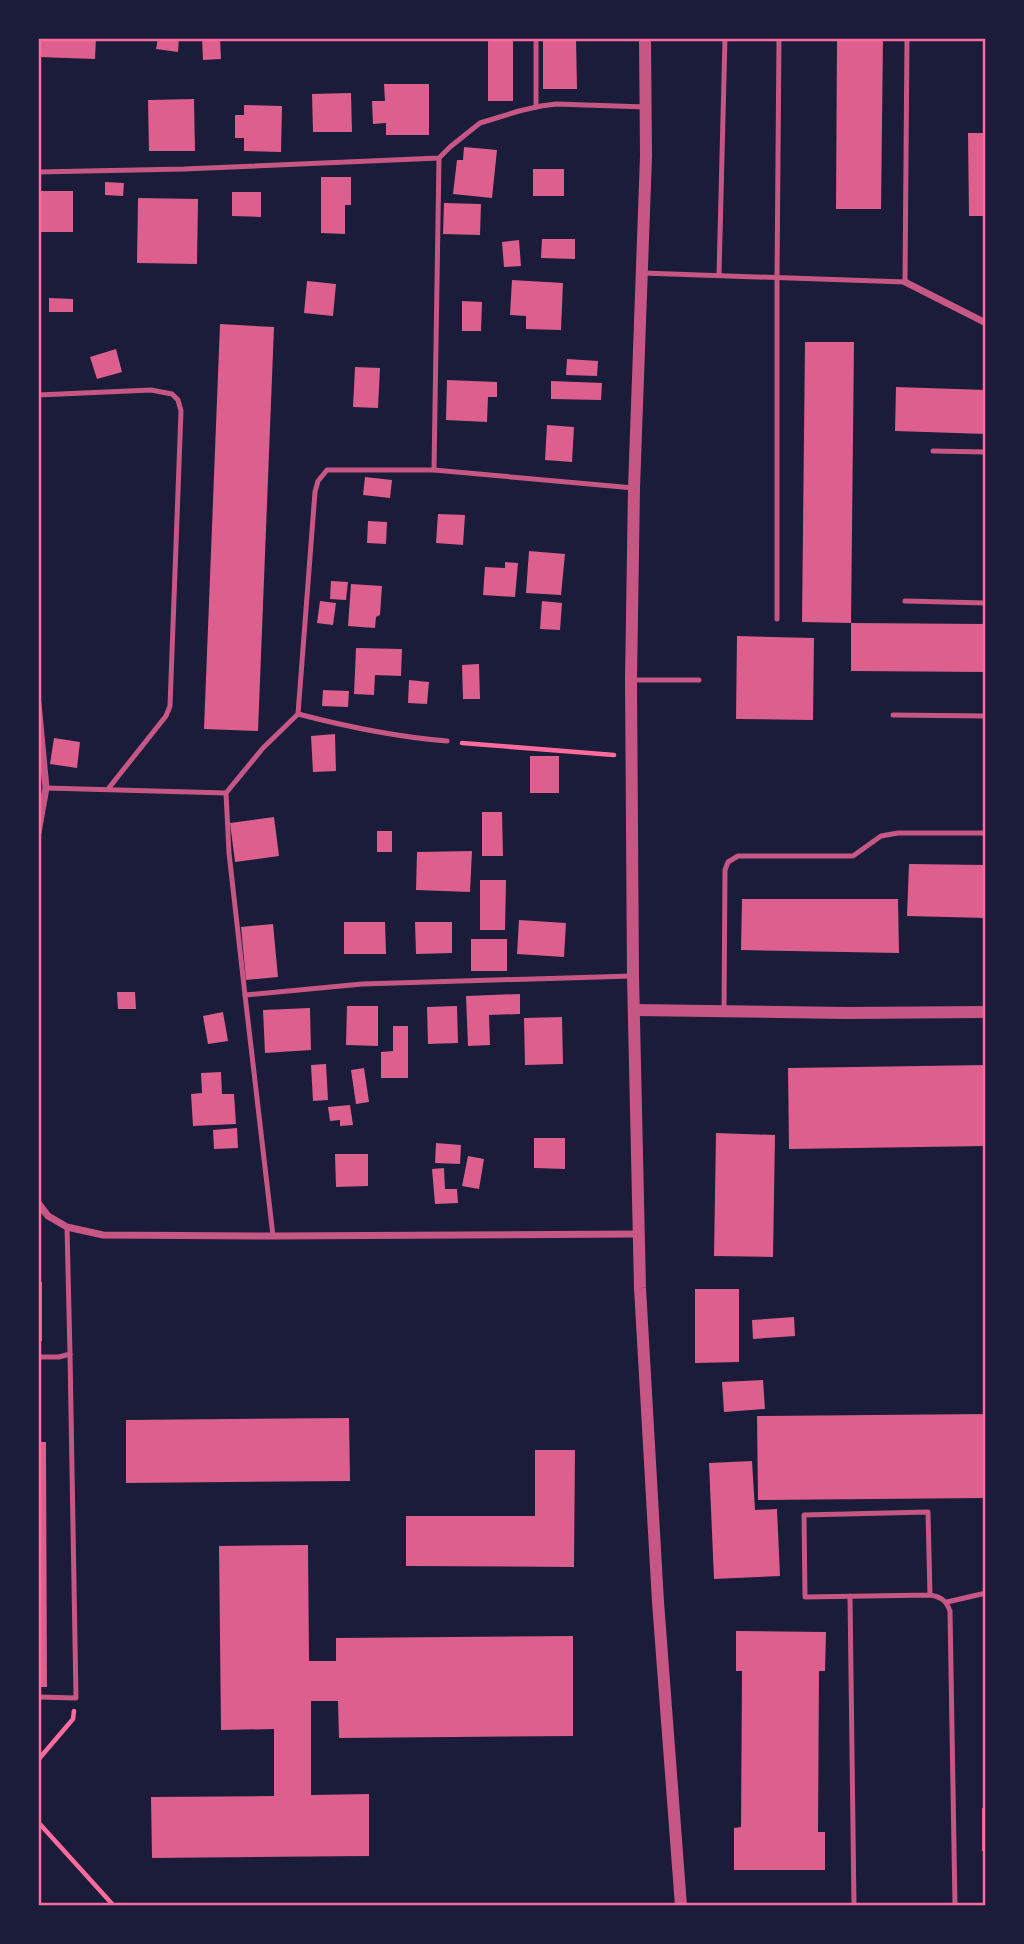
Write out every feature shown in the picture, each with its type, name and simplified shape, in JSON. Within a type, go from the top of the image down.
[{"type":"street","points":[[645,38],[646,107],[631,680],[632,976],[638,1234],[658,1602],[681,1906]]},
{"type":"street","points":[[905,282],[985,323]]},
{"type":"street","points":[[38,703],[47,788],[38,832]]},
{"type":"street","points":[[634,1010],[985,1012]]},
{"type":"street","points":[[38,1203],[48,1216],[66,1227],[103,1235],[638,1234]]},
{"type":"lane","points":[[536,38],[536,107]]},
{"type":"lane","points":[[719,275],[724,38]]},
{"type":"lane","points":[[777,619],[779,38]]},
{"type":"lane","points":[[642,273],[905,282],[907,38]]},
{"type":"lane","points":[[38,172],[439,158],[480,123],[536,107],[556,104],[646,107]]},
{"type":"lane","points":[[434,470],[439,158]]},
{"type":"lane","points":[[38,395],[150,390],[172,394],[178,400],[181,411],[170,706],[166,716],[108,789]]},
{"type":"lane","points":[[933,451],[985,453]]},
{"type":"lane","points":[[273,1236],[229,853],[226,793],[263,748],[298,714],[318,481],[327,470],[335,469],[434,470],[634,488]]},
{"type":"lane","points":[[905,601],[985,603]]},
{"type":"lane","points":[[631,680],[699,680]]},
{"type":"lane","points":[[298,714],[374,732],[447,741]]},
{"type":"lane","points":[[893,715],[985,716]]},
{"type":"lane","points":[[47,788],[226,793]]},
{"type":"lane","points":[[723,1011],[725,870],[728,862],[738,856],[853,856],[881,836],[898,833],[985,833]]},
{"type":"lane","points":[[245,995],[362,984],[632,976]]},
{"type":"lane","points":[[38,1216],[48,1216]]},
{"type":"lane","points":[[38,1697],[76,1698],[66,1227]]},
{"type":"lane","points":[[38,1357],[70,1354]]},
{"type":"lane","points":[[930,1595],[928,1512],[804,1515],[805,1597],[930,1595],[947,1602],[950,1611],[955,1906]]},
{"type":"lane","points":[[947,1602],[985,1593]]},
{"type":"lane","points":[[850,1596],[854,1906]]},
{"type":"path","points":[[447,741],[631,757]]},
{"type":"path","points":[[38,1760],[73,1719],[76,1698]]},
{"type":"path","points":[[38,1822],[114,1906]]},
{"type":"building","points":[[38,38],[96,38],[95,59],[38,57]]},
{"type":"building","points":[[158,38],[179,38],[178,52],[156,49]]},
{"type":"building","points":[[202,38],[220,38],[221,59],[203,60]]},
{"type":"building","points":[[488,38],[513,38],[513,101],[488,101]]},
{"type":"building","points":[[543,38],[576,38],[577,89],[543,89]]},
{"type":"building","points":[[837,38],[883,38],[881,209],[836,209]]},
{"type":"building","points":[[384,84],[429,84],[429,135],[386,135],[386,123],[373,124],[372,101],[385,101]]},
{"type":"building","points":[[351,93],[352,132],[313,132],[312,94]]},
{"type":"building","points":[[194,99],[195,151],[149,151],[148,100]]},
{"type":"building","points":[[244,105],[282,106],[281,152],[244,151],[244,138],[235,138],[235,115],[244,115]]},
{"type":"building","points":[[968,133],[986,133],[986,216],[969,216]]},
{"type":"building","points":[[464,147],[497,150],[492,198],[453,194],[457,160],[463,160]]},
{"type":"building","points":[[533,169],[564,169],[564,196],[533,196]]},
{"type":"building","points":[[321,177],[351,177],[351,205],[345,205],[345,234],[321,233]]},
{"type":"building","points":[[105,182],[124,183],[123,196],[105,195]]},
{"type":"building","points":[[40,191],[73,191],[73,232],[39,232]]},
{"type":"building","points":[[232,192],[261,192],[261,217],[232,216]]},
{"type":"building","points":[[138,198],[198,199],[197,264],[137,263]]},
{"type":"building","points":[[444,203],[481,204],[480,235],[443,234]]},
{"type":"building","points":[[542,239],[575,239],[575,259],[541,258]]},
{"type":"building","points":[[519,240],[521,266],[504,267],[502,242]]},
{"type":"building","points":[[512,280],[563,283],[561,330],[526,329],[526,316],[510,315]]},
{"type":"building","points":[[307,281],[336,284],[333,316],[304,313]]},
{"type":"building","points":[[49,298],[73,299],[73,312],[49,312]]},
{"type":"building","points":[[462,301],[482,302],[481,331],[462,331]]},
{"type":"building","points":[[220,324],[274,327],[258,731],[204,729]]},
{"type":"building","points":[[805,342],[854,342],[851,623],[802,622]]},
{"type":"building","points":[[116,349],[122,372],[97,379],[90,357]]},
{"type":"building","points":[[567,359],[598,361],[597,376],[566,375]]},
{"type":"building","points":[[355,367],[380,368],[378,408],[353,407]]},
{"type":"building","points":[[447,380],[497,382],[497,397],[488,397],[487,422],[446,420]]},
{"type":"building","points":[[551,381],[602,383],[601,400],[551,399]]},
{"type":"building","points":[[896,387],[986,390],[986,434],[895,431]]},
{"type":"building","points":[[547,425],[574,427],[572,462],[545,460]]},
{"type":"building","points":[[365,477],[392,480],[390,498],[363,495]]},
{"type":"building","points":[[438,514],[465,515],[463,545],[436,543]]},
{"type":"building","points":[[368,521],[387,522],[386,544],[367,543]]},
{"type":"building","points":[[529,551],[565,554],[561,595],[526,593]]},
{"type":"building","points":[[505,562],[518,563],[515,597],[483,595],[485,567],[505,568]]},
{"type":"building","points":[[331,581],[348,582],[346,600],[330,599]]},
{"type":"building","points":[[351,584],[382,586],[380,615],[376,617],[375,628],[348,626]]},
{"type":"building","points":[[320,601],[336,603],[333,625],[317,623]]},
{"type":"building","points":[[542,601],[562,603],[560,630],[540,629]]},
{"type":"building","points":[[851,623],[986,624],[986,672],[851,671]]},
{"type":"building","points":[[737,636],[814,638],[813,720],[736,719]]},
{"type":"building","points":[[356,648],[402,649],[401,676],[375,675],[374,695],[354,694]]},
{"type":"building","points":[[479,664],[480,699],[463,699],[462,665]]},
{"type":"building","points":[[409,680],[429,682],[427,704],[408,703]]},
{"type":"building","points":[[323,690],[349,691],[348,707],[322,706]]},
{"type":"building","points":[[335,734],[336,771],[313,772],[311,736]]},
{"type":"building","points":[[54,738],[80,742],[77,768],[50,764]]},
{"type":"building","points":[[530,756],[559,756],[559,793],[530,793]]},
{"type":"building","points":[[482,812],[502,812],[503,856],[482,856]]},
{"type":"building","points":[[274,817],[279,856],[235,862],[230,823]]},
{"type":"building","points":[[377,831],[392,831],[392,852],[377,852]]},
{"type":"building","points":[[472,851],[470,892],[416,890],[417,852]]},
{"type":"building","points":[[909,864],[986,865],[986,918],[907,916]]},
{"type":"building","points":[[480,880],[506,880],[505,930],[480,930]]},
{"type":"building","points":[[742,899],[898,899],[899,953],[741,950]]},
{"type":"building","points":[[519,920],[566,923],[564,957],[517,954]]},
{"type":"building","points":[[344,922],[385,922],[386,954],[344,954]]},
{"type":"building","points":[[415,922],[452,922],[452,953],[416,954]]},
{"type":"building","points":[[273,924],[278,977],[246,980],[241,927]]},
{"type":"building","points":[[471,939],[507,939],[507,971],[471,971]]},
{"type":"building","points":[[117,992],[135,992],[136,1009],[118,1009]]},
{"type":"building","points":[[520,994],[520,1014],[489,1015],[490,1045],[468,1046],[466,996]]},
{"type":"building","points":[[347,1006],[378,1006],[378,1046],[346,1045]]},
{"type":"building","points":[[457,1006],[458,1043],[428,1044],[427,1007]]},
{"type":"building","points":[[310,1008],[311,1050],[265,1053],[263,1010]]},
{"type":"building","points":[[223,1012],[228,1041],[208,1044],[203,1016]]},
{"type":"building","points":[[562,1017],[563,1064],[525,1065],[524,1018]]},
{"type":"building","points":[[393,1026],[408,1026],[408,1078],[381,1078],[381,1052],[393,1051]]},
{"type":"building","points":[[326,1064],[328,1100],[313,1101],[311,1065]]},
{"type":"building","points":[[986,1065],[986,1146],[789,1149],[788,1068]]},
{"type":"building","points":[[364,1068],[369,1102],[356,1104],[351,1070]]},
{"type":"building","points":[[221,1072],[222,1094],[234,1094],[236,1124],[193,1126],[191,1094],[202,1093],[201,1073]]},
{"type":"building","points":[[350,1105],[353,1125],[340,1126],[340,1120],[330,1121],[328,1107]]},
{"type":"building","points":[[237,1128],[238,1148],[214,1149],[213,1130]]},
{"type":"building","points":[[716,1133],[775,1135],[773,1257],[714,1256]]},
{"type":"building","points":[[534,1138],[565,1138],[565,1169],[534,1168]]},
{"type":"building","points":[[436,1143],[461,1145],[460,1164],[435,1163]]},
{"type":"building","points":[[335,1154],[368,1154],[368,1186],[336,1187]]},
{"type":"building","points":[[468,1156],[484,1159],[479,1189],[462,1186]]},
{"type":"building","points":[[444,1168],[445,1189],[457,1189],[458,1203],[435,1204],[432,1169]]},
{"type":"building","points":[[38,1282],[42,1282],[42,1341],[38,1341]]},
{"type":"building","points":[[695,1289],[739,1289],[739,1362],[695,1363]]},
{"type":"building","points":[[794,1317],[795,1336],[753,1339],[752,1320]]},
{"type":"building","points":[[763,1380],[765,1409],[724,1412],[722,1382]]},
{"type":"building","points":[[986,1414],[986,1498],[758,1500],[757,1416]]},
{"type":"building","points":[[349,1418],[350,1481],[126,1483],[126,1420]]},
{"type":"building","points":[[38,1442],[46,1442],[47,1687],[38,1687]]},
{"type":"building","points":[[535,1450],[575,1450],[574,1567],[406,1566],[406,1516],[535,1516]]},
{"type":"building","points":[[752,1461],[755,1510],[777,1509],[780,1576],[714,1579],[709,1463]]},
{"type":"building","points":[[308,1545],[309,1661],[336,1661],[336,1638],[573,1636],[573,1736],[339,1738],[338,1701],[311,1701],[311,1795],[369,1794],[369,1856],[152,1858],[151,1797],[274,1796],[274,1729],[221,1730],[219,1546]]},
{"type":"building","points":[[736,1631],[826,1632],[825,1671],[819,1671],[818,1832],[825,1832],[825,1870],[734,1870],[734,1828],[741,1827],[742,1671],[736,1671]]},
{"type":"building","points":[[982,1808],[986,1808],[986,1851],[982,1851]]}]
